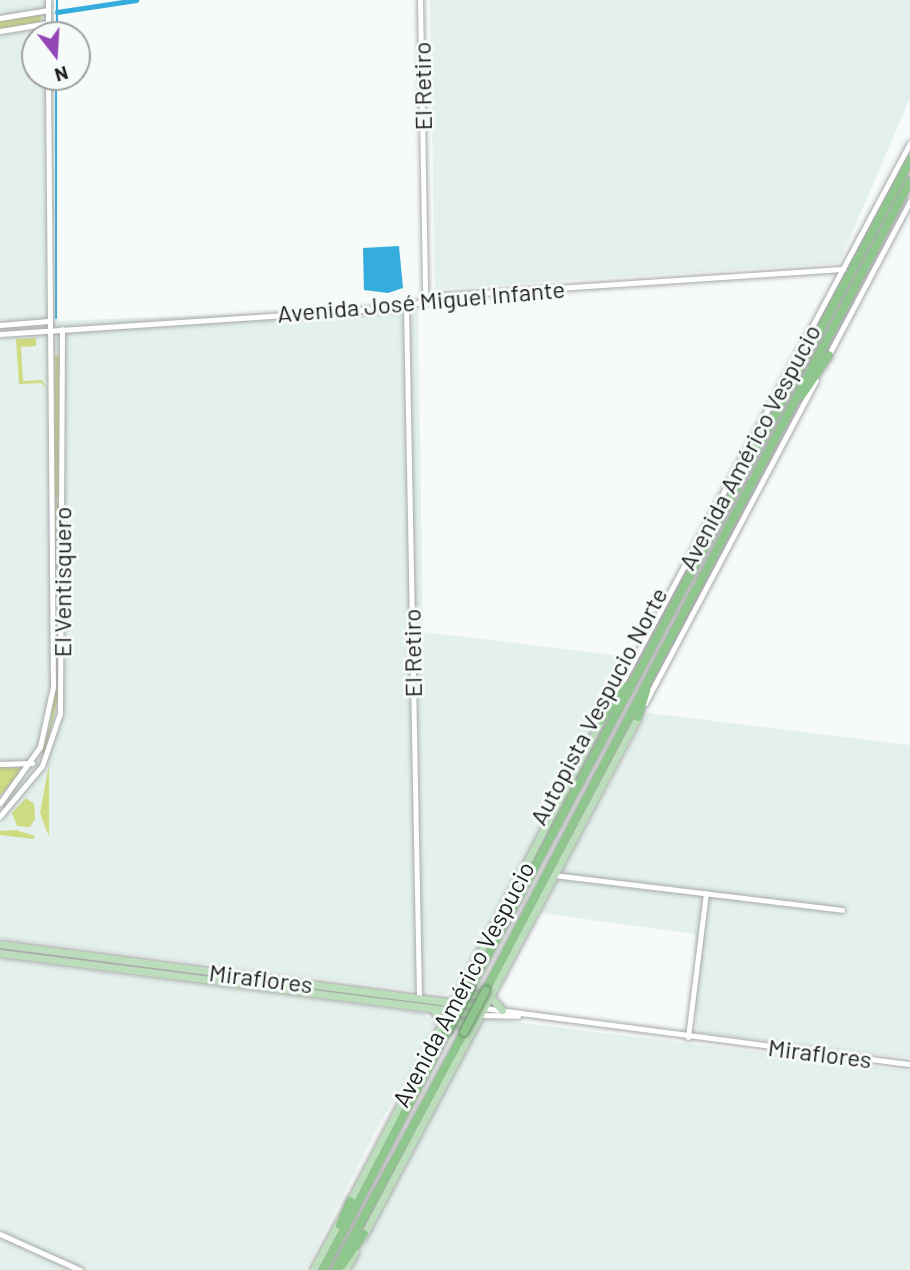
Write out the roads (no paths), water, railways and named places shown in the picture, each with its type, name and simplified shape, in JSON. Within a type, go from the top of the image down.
[{"type":"highway","name":"Autopista Vespucio Norte","points":[[323,1270],[445,1028],[470,989],[910,161]]},
{"type":"highway","name":"Autopista Vespucio Norte","points":[[336,1270],[488,993],[654,666],[910,180]]},
{"type":"highway","points":[[791,407],[829,355]]},
{"type":"highway","points":[[601,720],[645,660]]},
{"type":"highway","points":[[638,718],[654,666]]},
{"type":"highway","points":[[323,1270],[350,1201]]},
{"type":"highway","points":[[336,1270],[364,1234]]},
{"type":"main road","name":"Avenida Américo Vespucio","points":[[345,1270],[468,1030],[481,1011],[488,993],[638,718]]},
{"type":"main road","name":"Avenida Américo Vespucio","points":[[313,1270],[445,1028],[460,992],[601,720]]},
{"type":"main road","name":"Miraflores","points":[[0,944],[28,952],[481,1011]]},
{"type":"main road","name":"Miraflores","points":[[0,953],[28,952],[419,999],[436,1006]]},
{"type":"main road","points":[[468,1030],[455,1021],[445,1028],[436,1006],[460,992],[479,999],[488,993],[502,1010]]},
{"type":"street","points":[[48,0],[48,21]]},
{"type":"street","name":"El Retiro","points":[[420,0],[425,297]]},
{"type":"street","points":[[0,18],[48,10]]},
{"type":"street","points":[[0,31],[21,28]]},
{"type":"street","name":"El Ventisquero","points":[[0,803],[32,763],[51,709],[54,500],[52,352],[49,321],[48,91]]},
{"type":"street","name":"Avenida Américo Vespucio","points":[[601,720],[910,143]]},
{"type":"street","name":"Avenida Américo Vespucio","points":[[638,718],[910,201]]},
{"type":"street","name":"Avenida José Miguel Infante","points":[[0,334],[406,307],[425,297],[843,269]]},
{"type":"street","name":"El Retiro","points":[[406,307],[419,999]]},
{"type":"street","points":[[0,325],[49,321]]},
{"type":"street","points":[[19,323],[19,333]]},
{"type":"street","name":"El Ventisquero","points":[[0,816],[31,782],[50,749],[60,713],[62,329]]},
{"type":"street","points":[[52,352],[62,352]]},
{"type":"street","points":[[54,500],[62,500]]},
{"type":"street","points":[[53,652],[62,652]]},
{"type":"street","points":[[0,764],[32,763]]},
{"type":"street","points":[[554,875],[842,910]]},
{"type":"street","points":[[688,1037],[706,893]]},
{"type":"street","name":"Miraflores","points":[[481,1011],[502,1010],[521,1015]]},
{"type":"street","name":"Miraflores","points":[[481,1011],[910,1064]]},
{"type":"street","points":[[0,1234],[80,1270]]},
{"type":"water","points":[[399,246],[403,288],[388,293],[364,290],[363,248]]},
{"type":"waterway","points":[[57,0],[57,21]]},
{"type":"waterway","points":[[57,12],[136,0]]},
{"type":"waterway","points":[[56,91],[56,318]]}]
